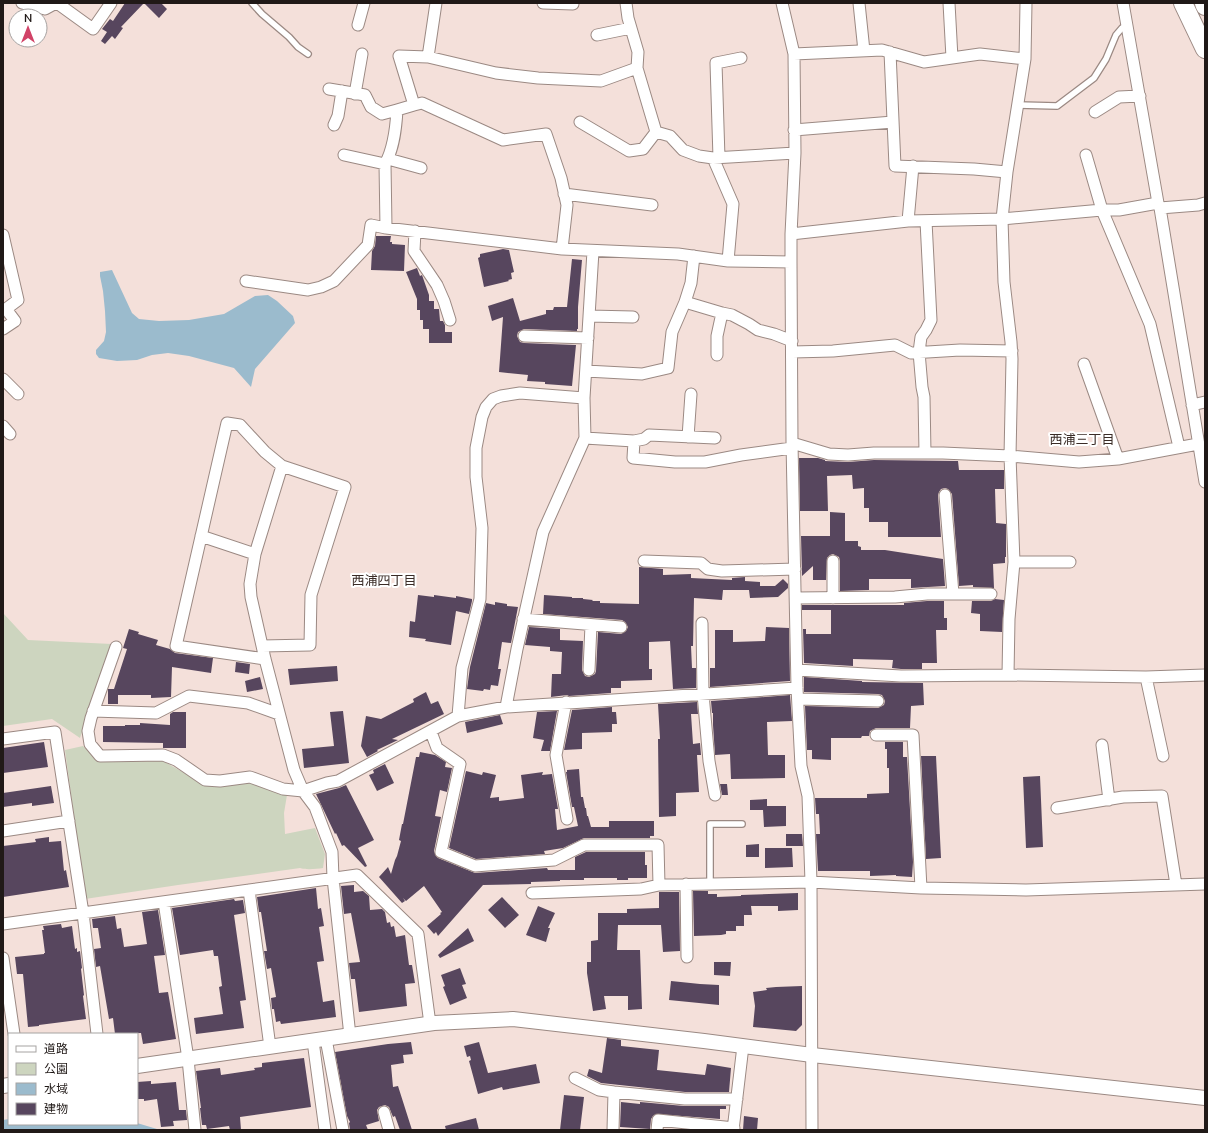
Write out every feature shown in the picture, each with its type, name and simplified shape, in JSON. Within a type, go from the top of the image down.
[{"type":"highway","points":[[1183,3],[1205,49]]},
{"type":"street","points":[[22,3],[45,9],[56,3],[93,29],[111,3]]},
{"type":"street","points":[[358,25],[364,3]]},
{"type":"street","points":[[428,57],[436,3]]},
{"type":"street","points":[[543,3],[573,3]]},
{"type":"street","points":[[626,3],[628,18],[638,52],[637,68],[656,132]]},
{"type":"street","points":[[782,3],[794,54],[795,153],[791,234],[792,446],[797,688],[801,766],[808,796],[811,882],[812,1130]]},
{"type":"street","points":[[859,3],[864,51]]},
{"type":"street","points":[[948,3],[952,58]]},
{"type":"street","points":[[1008,675],[1009,619],[1014,562],[1010,456],[1012,351],[1004,282],[1002,219],[1007,172],[1025,59],[1026,3]]},
{"type":"street","points":[[1123,3],[1159,206],[1205,482]]},
{"type":"street","points":[[597,35],[631,28]]},
{"type":"street","points":[[794,54],[882,50],[924,62],[980,54],[1025,59]]},
{"type":"street","points":[[890,52],[895,166],[974,169],[1007,172]]},
{"type":"street","points":[[355,94],[362,54]]},
{"type":"street","points":[[414,105],[399,56],[428,57],[496,73],[538,78],[600,81],[637,68]]},
{"type":"street","points":[[728,261],[734,204],[716,158],[716,63],[742,58]]},
{"type":"street","points":[[329,89],[365,95],[371,107],[382,114],[422,103],[503,140],[546,134],[561,178],[567,205],[562,249]]},
{"type":"street","points":[[334,125],[338,116],[342,91]]},
{"type":"street","points":[[1095,112],[1119,97],[1140,96]]},
{"type":"street","points":[[386,228],[386,162],[396,128],[397,110]]},
{"type":"street","points":[[580,122],[629,151],[643,149],[656,132]]},
{"type":"street","points":[[794,130],[893,122]]},
{"type":"street","points":[[656,132],[670,136],[683,150],[699,156],[716,158],[795,153]]},
{"type":"street","points":[[344,155],[422,168]]},
{"type":"street","points":[[1086,155],[1102,210],[1150,324],[1179,447]]},
{"type":"street","points":[[908,221],[913,166]]},
{"type":"street","points":[[564,194],[652,205]]},
{"type":"street","points":[[791,234],[908,221],[1002,219],[1102,210],[1198,205],[1205,203]]},
{"type":"street","points":[[925,453],[924,397],[919,352],[921,337],[930,320],[926,221]]},
{"type":"street","points":[[246,281],[308,290],[321,288],[334,281],[368,245],[371,224],[386,228],[562,249],[678,254],[728,261],[791,262]]},
{"type":"street","points":[[415,231],[414,251],[437,285],[450,320]]},
{"type":"street","points":[[3,235],[18,300],[6,310],[15,321],[3,329]]},
{"type":"street","points":[[506,707],[517,649],[543,532],[585,438],[584,398],[593,251]]},
{"type":"street","points":[[586,371],[642,374],[668,368],[672,332],[685,302],[691,283],[694,256]]},
{"type":"street","points":[[685,302],[722,314],[732,315],[758,330],[774,334],[792,347],[833,351],[895,345],[911,353],[960,350],[1012,351]]},
{"type":"street","points":[[717,355],[717,336],[722,314]]},
{"type":"street","points":[[589,316],[633,317]]},
{"type":"street","points":[[524,336],[588,338]]},
{"type":"street","points":[[1084,364],[1118,458]]},
{"type":"street","points":[[3,379],[18,394]]},
{"type":"street","points":[[458,716],[462,668],[480,599],[482,528],[476,477],[476,448],[482,417],[486,407],[493,399],[501,396],[520,393],[584,398]]},
{"type":"street","points":[[688,437],[691,394]]},
{"type":"street","points":[[1192,405],[1205,402]]},
{"type":"street","points":[[262,646],[310,645],[311,595],[345,487],[282,466],[265,452],[240,425],[227,423],[176,646],[265,660]]},
{"type":"street","points":[[585,438],[634,441],[644,439],[649,434],[714,438]]},
{"type":"street","points":[[634,441],[634,458],[675,462],[705,462],[792,446],[829,454],[925,453],[1010,456],[1079,462],[1118,458],[1198,444]]},
{"type":"street","points":[[282,466],[255,554],[250,584],[251,597],[265,660],[294,770],[304,791],[315,807],[332,852],[333,878],[350,1036]]},
{"type":"street","points":[[945,495],[953,594]]},
{"type":"street","points":[[201,536],[255,554]]},
{"type":"street","points":[[644,561],[701,564],[708,569],[722,571],[795,569]]},
{"type":"street","points":[[832,598],[833,561]]},
{"type":"street","points":[[1014,562],[1070,562]]},
{"type":"street","points":[[796,598],[895,597],[927,594],[991,594]]},
{"type":"street","points":[[524,619],[621,627]]},
{"type":"street","points":[[702,623],[703,694],[709,761],[715,796]]},
{"type":"street","points":[[589,670],[591,625]]},
{"type":"street","points":[[116,647],[88,731],[90,744],[100,756],[162,755],[176,760],[205,780],[220,781],[250,777],[282,789],[304,791],[338,780],[431,732],[458,716],[506,707],[566,702],[797,688]]},
{"type":"street","points":[[797,670],[901,676],[1205,676]]},
{"type":"street","points":[[1146,677],[1163,756]]},
{"type":"street","points":[[94,711],[156,713],[189,696],[248,703],[279,714]]},
{"type":"street","points":[[798,699],[878,701]]},
{"type":"street","points":[[566,702],[556,755],[567,819]]},
{"type":"street","points":[[3,739],[55,732],[83,913],[97,1033]]},
{"type":"street","points":[[431,732],[437,748],[460,764],[441,852],[475,866],[554,860],[584,845],[658,845],[659,885]]},
{"type":"street","points":[[876,734],[913,735],[921,888]]},
{"type":"street","points":[[1102,745],[1109,800]]},
{"type":"street","points":[[1057,808],[1123,798],[1162,796],[1176,885]]},
{"type":"street","points":[[3,831],[69,821]]},
{"type":"street","points":[[3,924],[357,875],[418,934],[430,1024]]},
{"type":"street","points":[[532,893],[641,889],[659,885],[811,882],[921,888],[1026,890],[1205,884]]},
{"type":"street","points":[[686,884],[687,957]]},
{"type":"street","points":[[249,890],[270,1047]]},
{"type":"street","points":[[164,902],[188,1059],[195,1130]]},
{"type":"street","points":[[3,958],[14,1033]]},
{"type":"street","points":[[138,1066],[430,1024],[513,1019],[812,1055],[1205,1098]]},
{"type":"street","points":[[320,1040],[322,1130]]},
{"type":"street","points":[[320,1040],[343,1130]]},
{"type":"street","points":[[656,1130],[658,1120],[734,1129],[743,1046]]},
{"type":"street","points":[[575,1078],[599,1090],[614,1092],[685,1099],[737,1099]]},
{"type":"street","points":[[613,1130],[614,1092]]},
{"type":"street","points":[[384,1112],[389,1130]]},
{"type":"lane","points":[[252,3],[298,47],[308,54]]},
{"type":"lane","points":[[1018,105],[1057,106],[1094,78],[1106,60],[1116,35],[1127,25]]},
{"type":"lane","points":[[710,884],[710,824],[742,824]]},
{"type":"green space","points":[[3,613],[28,640],[112,644],[80,738],[52,719],[3,726]]},
{"type":"green space","points":[[83,746],[98,762],[163,761],[202,783],[250,781],[287,795],[284,813],[285,834],[315,828],[325,854],[323,868],[300,868],[85,899],[65,750]]},
{"type":"water","points":[[112,270],[132,313],[139,319],[159,321],[189,320],[224,314],[255,296],[268,295],[293,316],[295,323],[255,369],[251,387],[234,368],[189,356],[168,353],[152,355],[137,360],[117,361],[99,358],[96,354],[96,350],[104,341],[106,332],[100,272]]},
{"type":"water","points":[[8,1119],[8,1125],[138,1125],[138,1123],[157,1130],[3,1130],[3,1120]]},
{"type":"building","points":[[125,3],[144,3],[121,27],[123,28],[115,39],[112,36],[105,44],[101,41],[107,32],[102,29],[110,19],[113,21]]},
{"type":"building","points":[[144,3],[161,3],[167,9],[159,18]]},
{"type":"building","points":[[376,236],[391,236],[390,242],[392,242],[392,244],[405,245],[404,271],[371,270],[372,251],[375,246]]},
{"type":"building","points":[[503,249],[509,250],[514,272],[511,273],[512,279],[484,287],[478,258],[480,257],[480,254]]},
{"type":"building","points":[[572,259],[582,260],[577,331],[524,329],[518,332],[517,336],[520,342],[524,343],[576,345],[572,386],[527,381],[528,375],[499,372],[503,317],[492,321],[488,306],[513,298],[520,321],[546,314],[546,310],[553,310],[554,307],[567,307]]},
{"type":"building","points":[[417,268],[420,276],[422,275],[429,295],[429,301],[434,301],[434,309],[439,309],[440,321],[443,321],[445,325],[445,332],[452,332],[452,343],[429,343],[429,329],[423,329],[423,320],[420,320],[420,310],[417,310],[417,299],[406,272]]},
{"type":"building","points":[[799,458],[818,458],[825,461],[848,462],[874,460],[958,461],[959,470],[1004,470],[1004,489],[995,489],[996,523],[1006,524],[1006,557],[1005,563],[993,564],[994,588],[973,587],[973,585],[959,586],[952,494],[948,489],[941,489],[938,495],[941,537],[888,537],[888,522],[869,522],[869,508],[864,508],[864,488],[853,489],[852,475],[827,476],[828,511],[800,511]]},
{"type":"building","points":[[830,512],[845,513],[845,541],[858,541],[858,546],[861,547],[861,550],[885,550],[943,559],[945,586],[911,588],[911,579],[869,579],[869,590],[840,591],[840,561],[839,557],[833,554],[827,558],[826,580],[813,580],[813,566],[802,576],[801,536],[830,536]]},
{"type":"building","points":[[639,567],[663,569],[663,575],[691,574],[691,578],[732,580],[732,578],[745,577],[745,581],[760,582],[760,586],[775,586],[783,579],[788,584],[788,588],[778,597],[750,598],[749,590],[723,590],[722,600],[694,598],[693,646],[691,646],[692,668],[696,668],[696,688],[673,689],[670,641],[649,642],[649,669],[652,669],[652,680],[621,681],[621,688],[611,688],[611,693],[551,697],[552,674],[561,674],[562,652],[550,651],[550,647],[525,645],[529,627],[560,629],[560,640],[583,641],[582,670],[585,676],[589,677],[595,674],[596,671],[598,632],[621,634],[626,631],[628,627],[622,620],[543,614],[544,595],[583,598],[593,600],[592,601],[600,601],[600,603],[639,604]]},
{"type":"building","points":[[418,595],[434,597],[434,595],[456,598],[456,596],[472,599],[469,614],[456,611],[451,645],[425,641],[426,639],[409,637],[410,621],[415,622]]},
{"type":"building","points":[[995,599],[1004,600],[1002,632],[980,631],[980,614],[971,613],[972,601],[991,601]]},
{"type":"building","points":[[944,601],[944,618],[947,618],[947,630],[936,630],[937,663],[922,663],[922,669],[901,669],[892,668],[893,660],[853,659],[853,666],[804,663],[803,629],[806,629],[806,634],[831,634],[831,610],[802,610],[802,605],[904,605],[904,603]]},
{"type":"building","points":[[495,602],[507,604],[507,606],[518,607],[511,643],[502,642],[498,669],[501,669],[498,686],[491,685],[490,690],[484,689],[483,691],[467,689],[470,667],[486,603],[495,605]]},
{"type":"building","points":[[766,627],[789,628],[790,681],[710,687],[710,668],[715,668],[715,630],[733,630],[733,642],[765,641]]},
{"type":"building","points":[[129,629],[139,632],[138,634],[158,640],[156,645],[170,649],[175,653],[213,658],[211,673],[172,667],[171,697],[151,698],[151,695],[118,695],[118,704],[108,704],[108,689],[114,689],[127,649],[123,648]]},
{"type":"building","points":[[236,662],[250,664],[249,674],[235,672]]},
{"type":"building","points":[[337,666],[338,681],[290,685],[288,669]]},
{"type":"building","points":[[260,677],[263,689],[247,692],[245,681]]},
{"type":"building","points":[[804,677],[862,682],[923,683],[924,705],[911,706],[910,728],[876,728],[870,731],[869,736],[862,736],[861,738],[831,738],[831,760],[812,759],[812,750],[807,750],[805,706],[878,708],[884,705],[885,701],[882,695],[878,694],[804,692]]},
{"type":"building","points":[[426,692],[431,704],[438,701],[444,714],[392,739],[398,740],[377,750],[378,751],[367,757],[361,746],[366,716],[381,719],[414,702],[413,699]]},
{"type":"building","points":[[790,695],[792,721],[767,722],[768,755],[785,755],[785,778],[731,779],[730,754],[715,755],[711,701]]},
{"type":"building","points":[[697,702],[698,714],[691,714],[693,744],[700,743],[701,755],[697,755],[699,792],[676,793],[676,816],[659,817],[658,739],[660,739],[658,704]]},
{"type":"building","points":[[612,707],[612,712],[616,712],[617,724],[612,724],[612,732],[582,733],[582,749],[564,750],[572,710]]},
{"type":"building","points":[[343,711],[349,763],[304,768],[302,749],[334,746],[330,712]]},
{"type":"building","points":[[557,711],[550,751],[541,751],[544,740],[533,738],[537,712]]},
{"type":"building","points":[[173,712],[186,712],[186,748],[163,748],[163,743],[103,742],[103,726],[140,725],[140,723],[170,725],[170,714]]},
{"type":"building","points":[[500,715],[503,724],[467,733],[465,722]]},
{"type":"building","points":[[44,742],[48,767],[3,773],[3,748]]},
{"type":"building","points":[[885,742],[903,742],[903,757],[907,757],[913,862],[912,877],[896,875],[870,876],[870,871],[818,871],[816,834],[820,834],[819,814],[816,814],[815,798],[867,798],[867,794],[889,793],[889,768],[887,768],[887,749],[885,749]]},
{"type":"building","points":[[420,752],[435,755],[446,762],[445,767],[452,768],[447,792],[440,790],[435,816],[441,817],[434,851],[438,858],[475,873],[547,868],[548,870],[575,870],[575,857],[586,852],[645,852],[647,878],[628,878],[628,880],[617,880],[617,878],[584,878],[584,880],[531,882],[531,884],[483,885],[438,936],[436,932],[434,934],[427,926],[442,912],[424,886],[406,901],[403,898],[405,901],[402,903],[379,877],[388,867],[391,874],[397,856],[416,757],[419,757]]},
{"type":"building","points":[[921,756],[936,756],[941,858],[926,859]]},
{"type":"building","points":[[385,764],[394,783],[377,791],[369,775],[374,773],[373,770]]},
{"type":"building","points":[[579,769],[581,797],[583,797],[591,827],[609,827],[609,821],[654,821],[654,836],[650,836],[650,838],[584,838],[563,848],[544,851],[545,854],[476,859],[449,848],[466,771],[482,775],[483,772],[496,775],[490,798],[499,797],[499,801],[524,798],[521,775],[543,772],[542,775],[552,774],[558,809],[555,809],[557,830],[578,826],[574,807],[572,807],[566,772],[567,770]]},
{"type":"building","points":[[1040,776],[1043,847],[1026,848],[1023,777]]},
{"type":"building","points":[[720,784],[727,784],[728,795],[722,795]]},
{"type":"building","points":[[346,785],[374,840],[358,848],[367,866],[365,867],[344,845],[342,846],[316,794]]},
{"type":"building","points":[[51,786],[54,803],[32,806],[32,803],[3,807],[3,793]]},
{"type":"building","points":[[767,799],[767,806],[786,806],[786,826],[764,827],[763,810],[750,810],[750,800]]},
{"type":"building","points":[[786,834],[802,834],[803,846],[786,846]]},
{"type":"building","points":[[49,837],[49,842],[61,841],[64,871],[66,870],[69,887],[3,897],[3,846],[36,842],[35,839]]},
{"type":"building","points":[[759,844],[759,857],[746,857],[746,845]]},
{"type":"building","points":[[765,848],[792,848],[793,867],[765,868]]},
{"type":"building","points":[[354,885],[354,892],[363,891],[369,896],[370,910],[382,909],[385,912],[387,923],[390,922],[391,927],[394,926],[396,937],[405,935],[409,965],[412,965],[415,983],[405,984],[407,1006],[359,1012],[355,979],[351,979],[349,963],[360,962],[351,913],[344,914],[341,886]]},
{"type":"building","points":[[316,888],[318,909],[321,908],[324,926],[319,927],[324,961],[317,962],[323,1002],[334,1000],[336,1017],[281,1024],[280,1021],[276,1022],[274,1009],[272,1009],[271,998],[276,997],[271,968],[267,969],[264,951],[267,951],[261,912],[259,912],[257,897]]},
{"type":"building","points":[[693,891],[708,891],[708,894],[717,894],[717,897],[798,893],[798,910],[778,911],[778,906],[751,906],[752,915],[744,915],[744,926],[736,926],[736,931],[726,931],[726,934],[721,935],[694,936]]},
{"type":"building","points":[[659,892],[679,892],[680,951],[663,952],[661,925],[618,925],[617,950],[640,950],[642,1009],[628,1010],[628,996],[604,996],[606,1009],[593,1011],[587,973],[587,962],[591,962],[591,941],[598,940],[598,913],[627,913],[627,909],[659,908]]},
{"type":"building","points":[[502,897],[519,915],[505,928],[488,910]]},
{"type":"building","points":[[234,899],[235,901],[243,900],[245,913],[234,915],[246,1000],[240,1001],[244,1028],[196,1034],[194,1018],[223,1014],[219,987],[222,986],[218,956],[214,956],[213,950],[180,955],[172,908]]},
{"type":"building","points":[[538,906],[555,913],[548,928],[550,928],[546,942],[526,935]]},
{"type":"building","points":[[158,910],[165,955],[154,956],[159,993],[168,992],[176,1039],[143,1044],[141,1033],[115,1033],[113,1018],[109,1019],[100,966],[96,967],[94,949],[101,948],[98,928],[93,928],[92,919],[115,916],[117,929],[121,928],[124,947],[147,944],[142,912]]},
{"type":"building","points":[[61,924],[62,928],[72,926],[75,949],[77,948],[77,952],[80,951],[86,1019],[28,1027],[23,974],[17,974],[15,957],[44,954],[43,926]]},
{"type":"building","points":[[468,928],[474,941],[440,958],[438,955]]},
{"type":"building","points":[[714,962],[731,962],[730,976],[714,975]]},
{"type":"building","points":[[460,968],[466,984],[462,985],[467,998],[450,1005],[443,987],[445,986],[441,975]]},
{"type":"building","points":[[671,981],[719,985],[719,1005],[669,1000]]},
{"type":"building","points":[[802,986],[802,1025],[796,1031],[753,1027],[755,1006],[753,992],[767,990],[766,988]]},
{"type":"building","points":[[607,1038],[621,1040],[621,1046],[659,1050],[657,1070],[705,1075],[707,1064],[731,1068],[729,1092],[685,1092],[601,1083],[587,1076],[589,1069],[602,1073]]},
{"type":"building","points":[[411,1042],[413,1054],[403,1055],[404,1063],[391,1065],[393,1087],[398,1086],[412,1130],[400,1130],[395,1116],[393,1117],[389,1107],[385,1105],[379,1107],[377,1110],[379,1121],[366,1125],[368,1130],[350,1130],[350,1122],[347,1116],[335,1052]]},
{"type":"building","points":[[479,1042],[488,1073],[536,1064],[540,1083],[503,1090],[502,1087],[478,1094],[469,1061],[471,1060],[470,1056],[467,1057],[464,1046]]},
{"type":"building","points":[[304,1058],[311,1107],[240,1117],[241,1130],[230,1130],[229,1126],[207,1129],[206,1125],[202,1125],[196,1071],[220,1068],[221,1075],[255,1070],[254,1068],[262,1067],[262,1063]]},
{"type":"building","points":[[151,1081],[151,1084],[176,1082],[179,1110],[186,1110],[187,1120],[173,1121],[174,1126],[161,1127],[157,1099],[144,1101],[144,1099],[138,1099],[138,1082]]},
{"type":"building","points":[[564,1095],[584,1097],[580,1130],[560,1130]]},
{"type":"building","points":[[621,1102],[640,1104],[640,1102],[684,1106],[726,1106],[726,1109],[720,1109],[720,1119],[656,1114],[651,1119],[650,1129],[620,1127]]},
{"type":"building","points":[[744,1116],[758,1118],[757,1130],[743,1130]]},
{"type":"building","points":[[476,1118],[479,1130],[446,1130],[445,1126]]},
{"type":"district","name":"西浦三丁目","points":[[1082,439]]},
{"type":"district","name":"西浦四丁目","points":[[384,580]]}]
